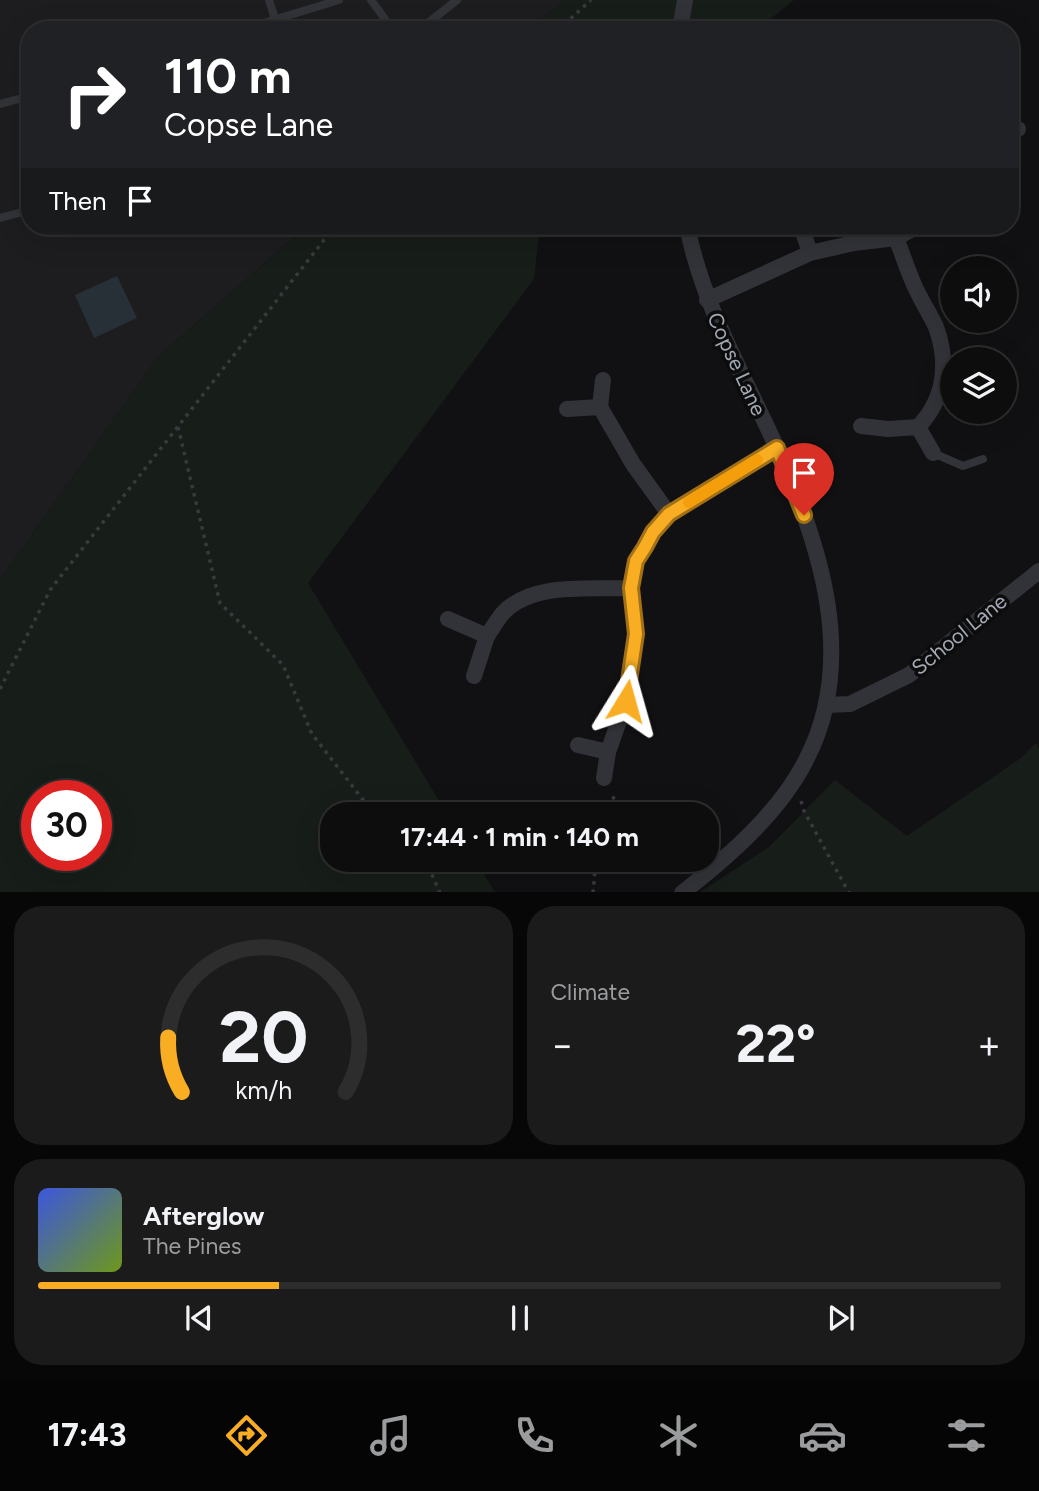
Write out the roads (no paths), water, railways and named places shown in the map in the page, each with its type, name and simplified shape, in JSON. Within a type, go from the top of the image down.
[{"type":"street","points":[[682,21],[685,0]]},
{"type":"street","name":"Copse Lane","points":[[689,235],[707,300],[777,448],[804,515],[824,585],[832,642],[827,705]]},
{"type":"street","points":[[804,235],[810,253]]},
{"type":"street","points":[[707,300],[810,253],[902,235]]},
{"type":"street","points":[[861,426],[888,429],[918,427],[929,416],[939,397],[945,363],[936,328],[916,289],[896,238]]},
{"type":"street","points":[[603,380],[600,407],[634,464],[669,514]]},
{"type":"street","points":[[567,409],[600,407]]},
{"type":"street","points":[[918,427],[933,453]]},
{"type":"street","points":[[604,778],[608,752],[626,701],[636,634],[631,588],[636,561],[653,532],[669,514],[777,448]]},
{"type":"street","name":"School Lane","points":[[827,705],[850,704],[909,675],[1039,571]]},
{"type":"street","points":[[474,676],[487,636],[504,612],[524,599],[546,591],[631,588]]},
{"type":"street","points":[[448,619],[487,636]]},
{"type":"street","points":[[682,892],[758,824],[785,793],[805,763],[820,730],[827,705]]},
{"type":"street","points":[[578,745],[608,752]]},
{"type":"lane","points":[[269,0],[275,19]]},
{"type":"lane","points":[[269,21],[338,0]]},
{"type":"lane","points":[[371,0],[386,21]]},
{"type":"lane","points":[[430,21],[457,0]]},
{"type":"lane","points":[[0,104],[21,98]]},
{"type":"lane","points":[[0,218],[21,212]]},
{"type":"lane","points":[[933,453],[963,466],[983,459]]}]
